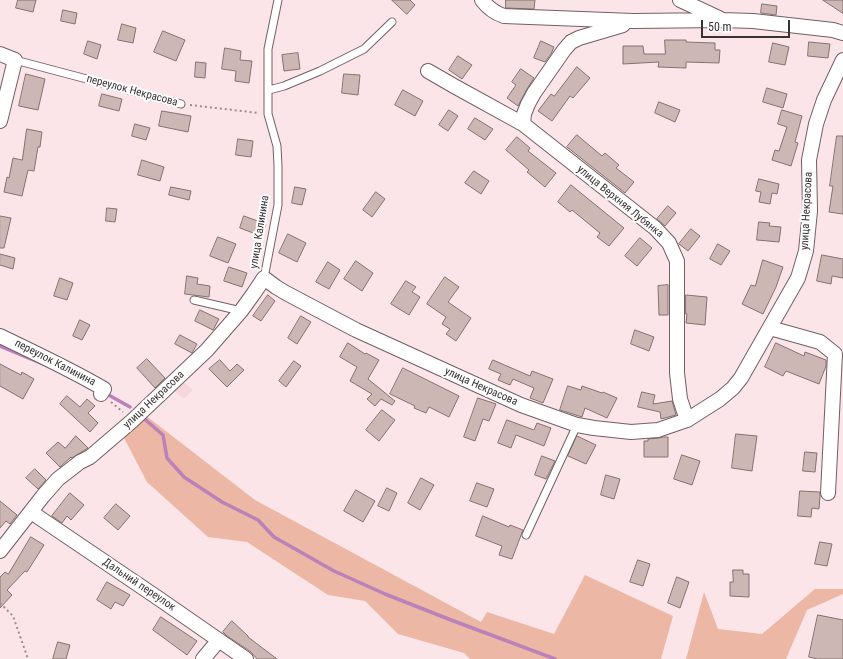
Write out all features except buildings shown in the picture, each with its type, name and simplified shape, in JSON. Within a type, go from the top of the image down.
[{"type":"street","points":[[482,0],[491,10],[504,16],[633,22],[752,20],[833,30],[843,33]]},
{"type":"street","points":[[680,0],[722,20]]},
{"type":"street","points":[[523,124],[524,114],[534,93],[571,42],[579,38],[633,22]]},
{"type":"street","name":"переулок Некрасова","points":[[0,54],[15,60]]},
{"type":"street","points":[[0,121],[15,60]]},
{"type":"street","name":"улица Некрасова","points":[[0,551],[58,479],[80,462],[90,457],[139,415],[207,350],[241,311],[264,278],[286,293],[356,330],[521,405],[576,425],[631,432],[658,430],[687,420],[712,406],[733,388],[741,378],[798,278],[806,251],[810,211],[810,160],[815,132],[824,100],[843,60]]},
{"type":"street","name":"улица Верхняя Лубянка","points":[[428,71],[523,124],[655,228],[669,243],[677,260],[677,373],[680,399],[687,420]]},
{"type":"street","points":[[770,328],[820,342],[840,356],[828,493]]},
{"type":"street","name":"переулок Калинина","points":[[0,336],[63,367],[102,392]]},
{"type":"street","name":"Дальний переулок","points":[[31,512],[246,659]]},
{"type":"street","points":[[203,659],[219,640]]},
{"type":"lane","name":"улица Калинина","points":[[264,278],[278,206],[277,146],[268,114],[268,49],[278,0]]},
{"type":"lane","points":[[268,90],[284,86],[320,71],[364,49],[392,22]]},
{"type":"lane","name":"переулок Некрасова","points":[[15,60],[181,104]]},
{"type":"lane","points":[[194,300],[241,311]]},
{"type":"lane","points":[[526,535],[576,425]]},
{"type":"path","name":"переулок Некрасова","points":[[181,104],[268,114]]},
{"type":"path","points":[[0,603],[13,616],[28,659]]},
{"type":"shaded area","points":[[181,380],[193,390],[184,399],[173,390]]},
{"type":"shaded area","points":[[145,415],[255,500],[481,622],[487,612],[554,634],[585,575],[673,616],[661,659],[470,659],[464,653],[398,634],[365,601],[328,595],[247,542],[208,537],[147,482],[123,436]]},
{"type":"shaded area","points":[[815,589],[843,589],[843,594],[807,610],[786,659],[686,659],[704,592],[718,629],[762,634]]},
{"type":"waterway","points":[[0,346],[43,364]]},
{"type":"waterway","points":[[105,393],[130,407]]},
{"type":"waterway","points":[[141,416],[163,435],[167,458],[184,477],[222,502],[258,520],[274,537],[334,571],[385,594],[555,659]]}]
